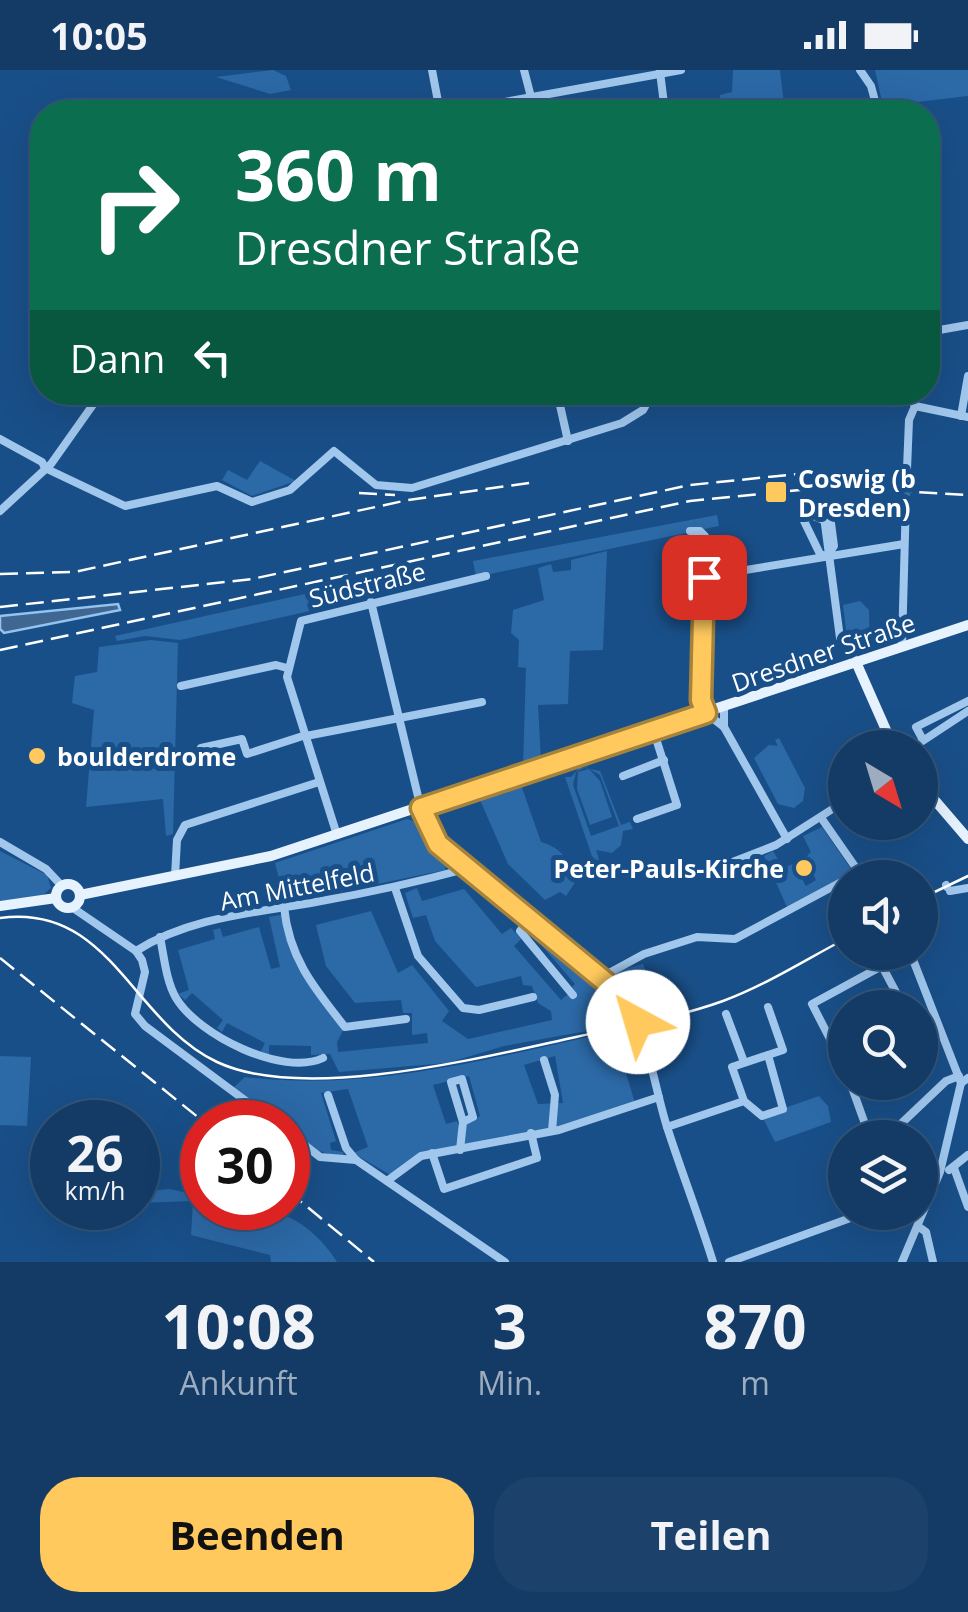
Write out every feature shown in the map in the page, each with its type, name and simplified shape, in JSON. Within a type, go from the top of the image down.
[{"type":"main road","name":"Dresdner Straße","points":[[80,895],[244,864],[968,625]]},
{"type":"main road","points":[[856,662],[886,730]]},
{"type":"main road","points":[[938,804],[968,839]]},
{"type":"main road","points":[[62,886],[74,886],[80,895],[73,908],[62,908],[56,898],[62,886]]},
{"type":"main road","points":[[0,906],[56,898]]},
{"type":"street","points":[[432,70],[438,100]]},
{"type":"street","points":[[524,70],[531,97]]},
{"type":"street","points":[[515,100],[681,70]]},
{"type":"street","points":[[860,70],[874,100]]},
{"type":"street","points":[[660,72],[664,100]]},
{"type":"street","points":[[940,330],[968,326]]},
{"type":"street","points":[[908,469],[908,420],[915,406],[964,417],[968,376]]},
{"type":"street","points":[[0,511],[45,468],[92,405]]},
{"type":"street","points":[[559,405],[568,440]]},
{"type":"street","points":[[0,439],[42,462],[45,468],[125,506],[217,486],[252,502],[290,490],[334,451],[376,485],[393,489],[432,484],[636,416],[644,405]]},
{"type":"street","points":[[902,645],[906,498]]},
{"type":"street","points":[[828,556],[820,554],[803,524],[811,515],[831,523],[834,546],[828,556],[840,638],[856,662]]},
{"type":"street","points":[[690,532],[700,531],[705,536],[701,700],[706,713],[724,727],[787,839]]},
{"type":"street","points":[[704,577],[904,544]]},
{"type":"street","name":"Südstraße","points":[[287,668],[296,656],[304,618],[486,576]]},
{"type":"street","points":[[371,602],[396,716],[432,837],[600,978],[636,1017],[667,1127],[713,1262]]},
{"type":"street","points":[[181,686],[276,665],[287,668],[337,835]]},
{"type":"street","points":[[918,730],[916,727],[968,701]]},
{"type":"street","points":[[201,748],[242,739],[247,754],[396,716],[482,702]]},
{"type":"street","points":[[724,707],[724,727]]},
{"type":"street","points":[[938,730],[968,711]]},
{"type":"street","points":[[637,819],[677,805],[654,729]]},
{"type":"street","points":[[623,776],[664,760]]},
{"type":"street","points":[[175,877],[177,840],[185,825],[320,782]]},
{"type":"street","points":[[712,870],[787,839],[828,814]]},
{"type":"street","points":[[822,819],[851,860]]},
{"type":"street","points":[[0,842],[46,869],[62,886]]},
{"type":"street","name":"Am Mittelfeld","points":[[136,951],[160,936],[233,915],[395,888],[468,868]]},
{"type":"street","points":[[395,888],[418,956],[463,1008],[484,1009],[533,997]]},
{"type":"street","points":[[948,888],[968,888]]},
{"type":"street","points":[[600,978],[644,954],[697,937],[735,940],[828,889]]},
{"type":"street","points":[[284,907],[289,941],[301,972],[345,1027],[406,1019]]},
{"type":"street","points":[[73,908],[136,951],[145,972],[138,994],[138,1017],[246,1100]]},
{"type":"street","points":[[528,921],[520,931],[573,995]]},
{"type":"street","points":[[160,936],[176,998],[214,1032],[261,1058],[324,1058]]},
{"type":"street","points":[[838,990],[882,966],[895,990]]},
{"type":"street","points":[[918,970],[963,1079],[938,1177]]},
{"type":"street","points":[[828,995],[812,1004],[828,1033]]},
{"type":"street","points":[[768,1007],[783,1050],[744,1062],[732,1067],[744,1101],[762,1116],[783,1109],[768,1055]]},
{"type":"street","points":[[726,1014],[744,1062]]},
{"type":"street","points":[[544,1060],[555,1095],[552,1131]]},
{"type":"street","points":[[460,1150],[463,1122],[451,1082],[462,1079],[473,1117],[463,1122]]},
{"type":"street","points":[[905,1120],[946,1082],[963,1079]]},
{"type":"street","points":[[328,1095],[346,1148],[356,1160],[505,1262]]},
{"type":"street","points":[[387,1181],[408,1163],[432,1153],[552,1131],[659,1096]]},
{"type":"street","points":[[667,1127],[744,1101]]},
{"type":"street","points":[[432,1153],[444,1189],[537,1158],[531,1133]]},
{"type":"street","points":[[310,1149],[320,1157],[356,1160]]},
{"type":"street","points":[[940,1172],[954,1168],[968,1155]]},
{"type":"street","points":[[954,1168],[968,1208]]},
{"type":"street","points":[[729,1262],[828,1226]]},
{"type":"street","points":[[902,1262],[918,1230]]},
{"type":"street","points":[[923,1230],[933,1262]]},
{"type":"shaded area","points":[[273,70],[286,76],[291,90],[270,94],[216,77]]},
{"type":"shaded area","points":[[733,70],[780,70],[784,100],[720,100],[720,95],[732,92]]},
{"type":"shaded area","points":[[875,70],[968,70],[968,96],[882,100]]},
{"type":"shaded area","points":[[260,461],[296,481],[252,496],[222,480],[228,470],[247,480]]},
{"type":"shaded area","points":[[717,515],[719,526],[476,577],[473,561]]},
{"type":"shaded area","points":[[607,551],[603,650],[570,651],[568,704],[538,705],[541,761],[523,768],[526,668],[518,667],[519,640],[511,633],[513,610],[544,600],[538,568],[551,564],[553,572],[571,570],[571,560]]},
{"type":"shaded area","points":[[314,592],[319,609],[180,640],[145,636],[117,641],[115,636]]},
{"type":"shaded area","points":[[860,601],[869,610],[870,649],[857,653],[846,629],[843,605]]},
{"type":"shaded area","points":[[118,604],[120,610],[4,633],[0,629],[0,616]]},
{"type":"shaded area","points":[[151,640],[178,643],[173,834],[166,836],[163,799],[86,807],[94,710],[72,703],[75,676],[97,672],[99,647]]},
{"type":"shaded area","points":[[779,738],[805,788],[803,801],[794,808],[778,804],[754,758],[769,745],[778,746],[775,740]]},
{"type":"shaded area","points":[[580,767],[584,768],[576,772],[573,785],[591,836],[619,826],[600,775],[589,769],[600,771],[621,825],[630,822],[633,829],[623,831],[621,845],[612,853],[596,850],[603,872],[598,874],[565,777],[571,777]]},
{"type":"shaded area","points":[[589,769],[600,781],[612,817],[590,825],[577,789],[578,772]]},
{"type":"shaded area","points":[[520,782],[541,842],[560,852],[576,881],[566,896],[560,892],[545,900],[508,864],[480,800]]},
{"type":"shaded area","points":[[407,819],[416,822],[448,859],[445,870],[285,903],[275,863]]},
{"type":"shaded area","points":[[822,827],[845,860],[828,860],[828,885],[787,907],[764,856],[773,851],[783,868],[793,864],[806,886],[816,880],[805,858],[811,852],[803,836]]},
{"type":"shaded area","points":[[0,851],[47,875],[51,888],[43,895],[0,903]]},
{"type":"shaded area","points":[[417,888],[422,901],[464,889],[502,934],[511,928],[521,939],[514,946],[561,1000],[568,994],[572,999],[578,995],[572,987],[575,984],[530,932],[526,934],[522,928],[525,926],[612,998],[631,1023],[504,1046],[447,1063],[339,1072],[330,1054],[311,1055],[311,1046],[269,1045],[269,1054],[260,1053],[265,1043],[227,1023],[222,1032],[217,1028],[223,1020],[192,993],[185,1000],[178,994],[189,990],[178,950],[215,939],[213,930],[220,928],[223,937],[259,927],[271,969],[280,967],[269,917],[285,914],[289,941],[345,1027],[337,1042],[338,1052],[428,1043],[427,1033],[412,1035],[412,1013],[403,1013],[401,1000],[355,1003],[326,966],[316,925],[371,911],[398,973],[412,965],[449,1011],[442,1021],[468,1039],[552,1020],[551,1011],[538,1003],[532,986],[523,985],[521,976],[476,987],[435,941],[426,915],[413,918],[405,893]]},
{"type":"shaded area","points":[[643,964],[665,1007],[638,1010],[621,985],[610,979],[613,972]]},
{"type":"shaded area","points":[[633,1027],[636,1032],[626,1034],[628,1043],[618,1047],[635,1103],[552,1129],[434,1153],[392,1176],[353,1153],[368,1147],[348,1089],[321,1093],[336,1141],[330,1143],[331,1150],[343,1152],[344,1158],[310,1144],[310,1100],[249,1100],[233,1088],[245,1077],[344,1080],[489,1059]],"holes":[[[555,1056],[563,1103],[538,1104],[524,1065]],[[469,1076],[480,1116],[460,1128],[457,1121],[446,1124],[433,1085]]]},
{"type":"shaded area","points":[[0,1056],[31,1057],[27,1126],[0,1125]]},
{"type":"shaded area","points":[[819,1096],[828,1106],[831,1120],[775,1142],[762,1116]]},
{"type":"shaded area","points":[[160,1190],[180,1191],[180,1201],[160,1202]]},
{"type":"shaded area","points":[[191,1230],[310,1230],[337,1262],[271,1262],[270,1255],[191,1235]]},
{"type":"tunnel","points":[[906,498],[907,469]]},
{"type":"tram line","points":[[938,890],[968,876]]},
{"type":"tram line","points":[[0,918],[37,918],[68,928],[118,969],[187,1043],[217,1062],[254,1074],[297,1078],[345,1077],[445,1065],[669,1017],[739,995],[828,948]]},
{"type":"railway","points":[[0,607],[252,579],[690,485],[798,474]]},
{"type":"railway","points":[[0,574],[74,572],[408,500],[536,482]]},
{"type":"railway","points":[[0,650],[690,501],[831,487],[968,495]]},
{"type":"railway","points":[[359,493],[395,495]]},
{"type":"railway","points":[[0,958],[180,1103]]},
{"type":"railway","points":[[310,1209],[374,1262]]},
{"type":"place","name":"Coswig (b Dresden)","points":[[776,492]]},
{"type":"place","name":"boulderdrome","points":[[37,756]]},
{"type":"place","name":"Peter-Pauls-Kirche","points":[[804,868]]},
{"type":"route","points":[[638,1022],[608,984],[438,844],[421,808],[706,713],[701,700],[704,577]]}]
